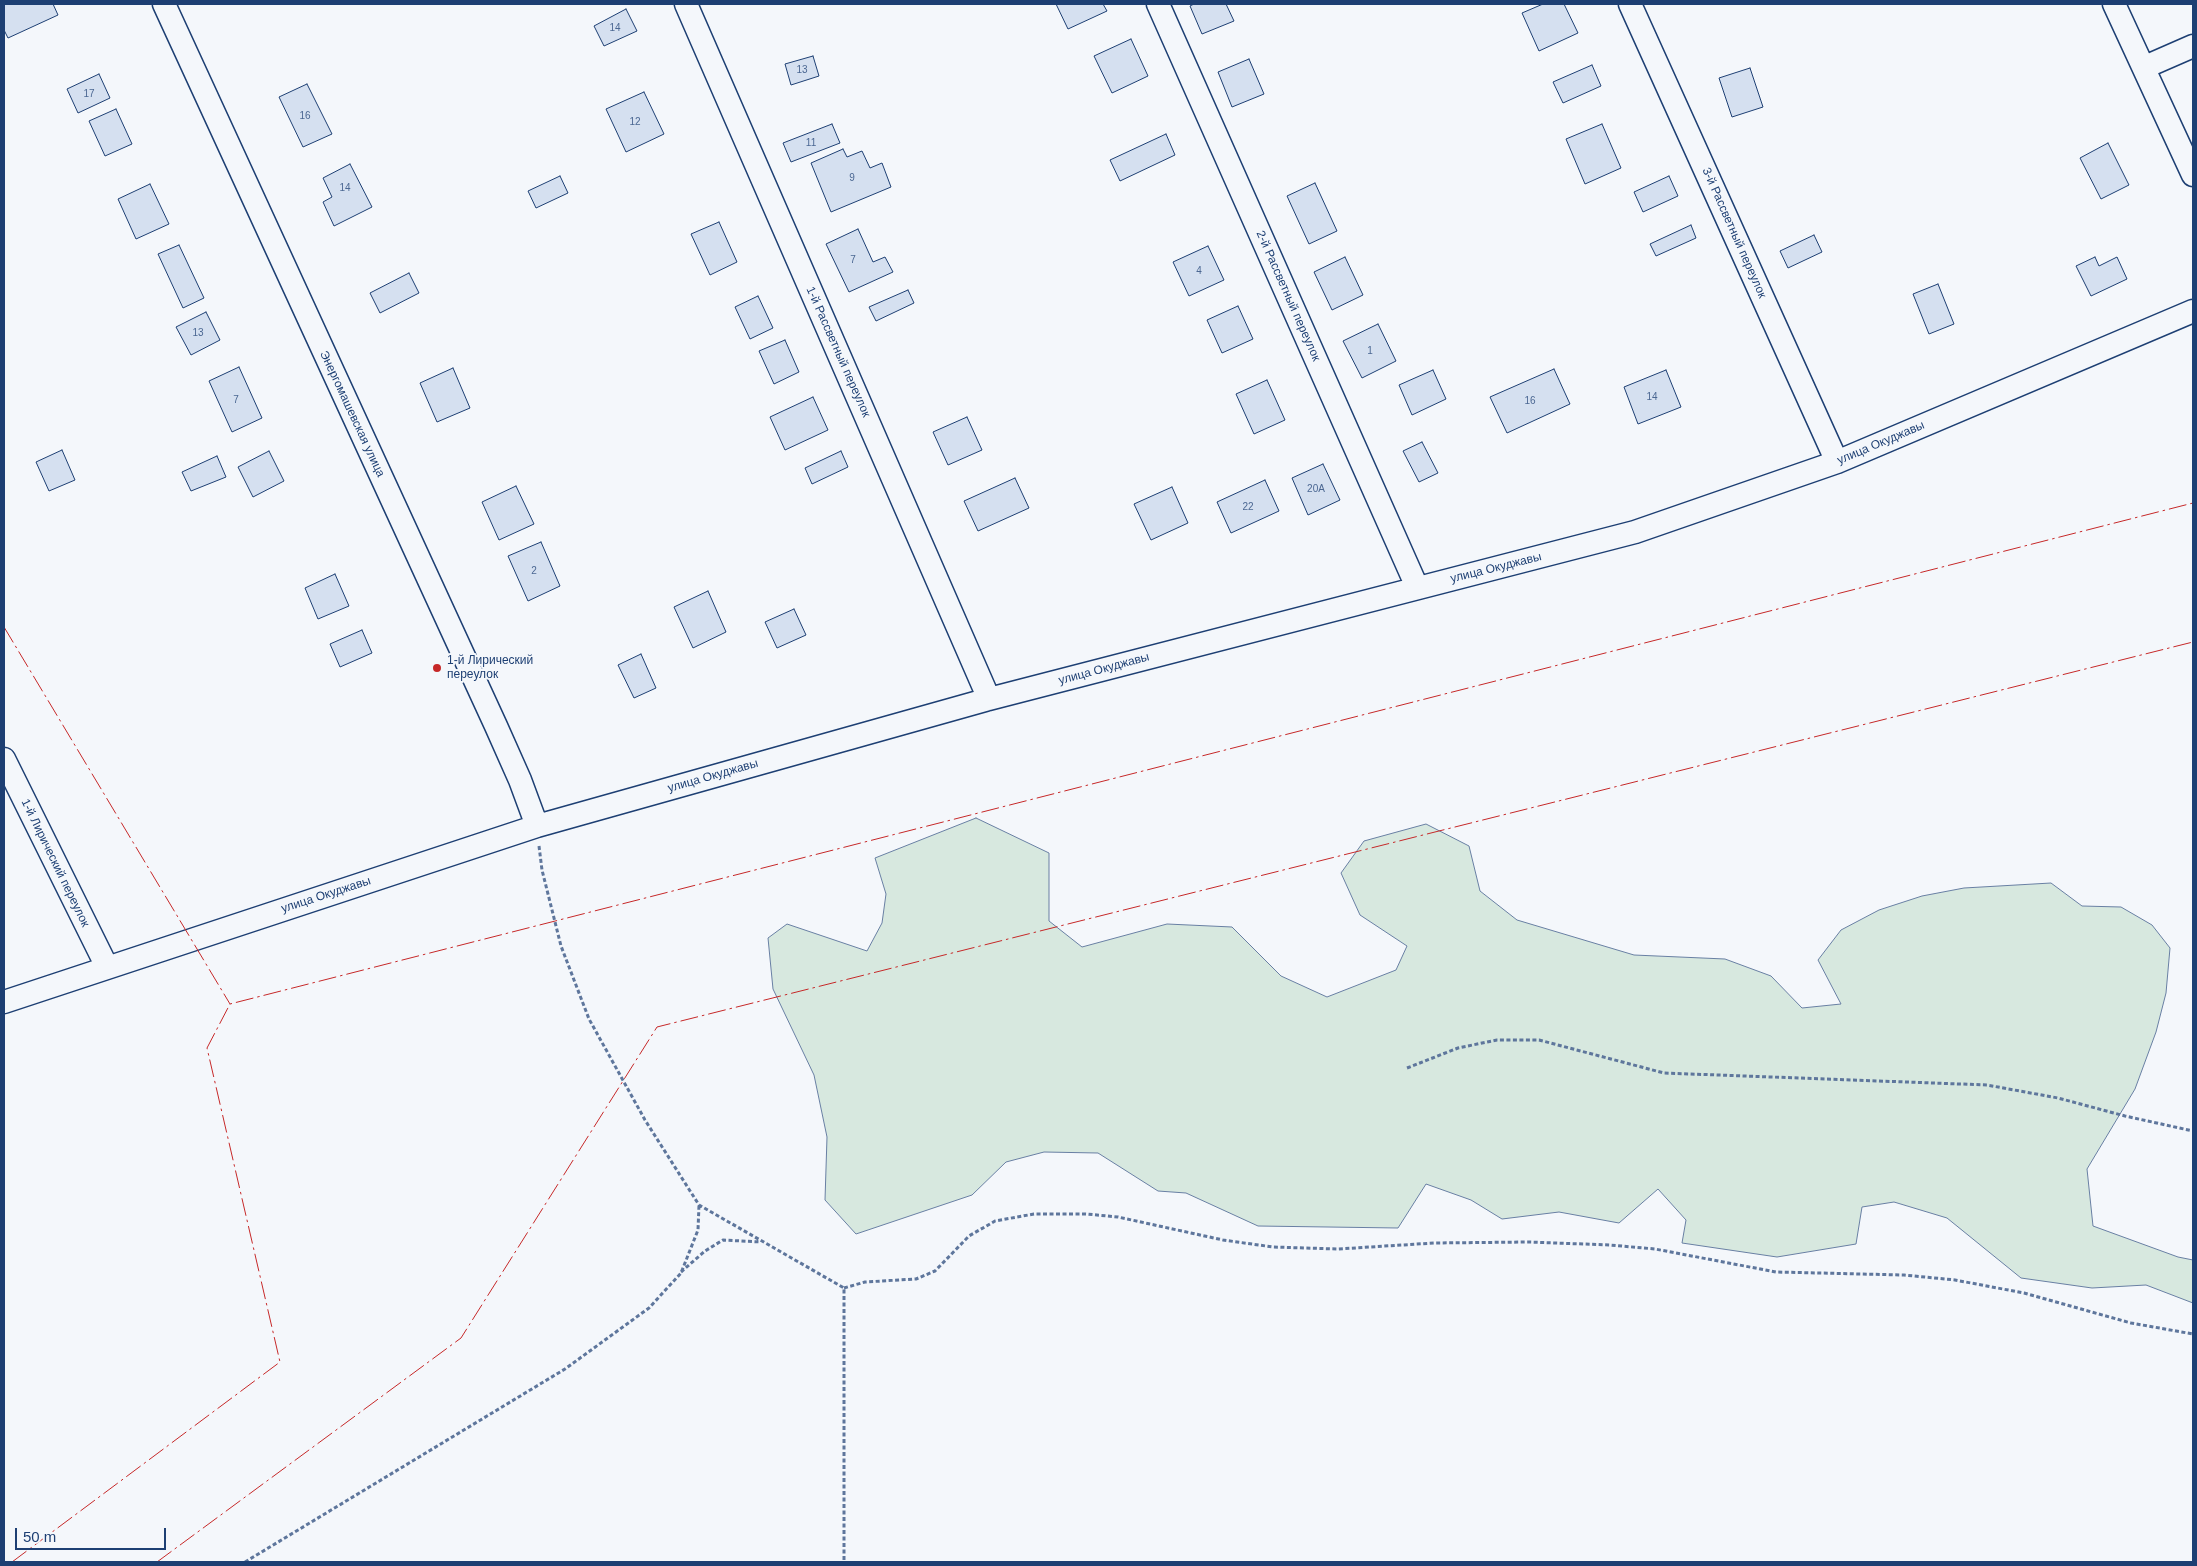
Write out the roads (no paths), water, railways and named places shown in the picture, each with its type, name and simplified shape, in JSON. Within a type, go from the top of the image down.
[{"type":"street","name":"Энергомашевская улица","points":[[164,4],[500,735],[520,780],[536,826]]},
{"type":"street","name":"1-й Рассветный переулок","points":[[686,4],[989,699]]},
{"type":"street","name":"2-й Рассветный переулок","points":[[1158,4],[1418,588]]},
{"type":"street","name":"3-й Рассветный переулок","points":[[1630,4],[1837,462]]},
{"type":"street","points":[[2114,4],[2145,67],[2193,175]]},
{"type":"street","points":[[2145,67],[2193,46]]},
{"type":"street","name":"улица Окуджавы","points":[[4,1002],[536,826],[989,699],[1635,532],[1837,462],[2193,311]]},
{"type":"street","name":"1-й Лирический переулок","points":[[4,758],[107,967]]},
{"type":"place","name":"1-й Лирический переулок","points":[[437,668]]}]
